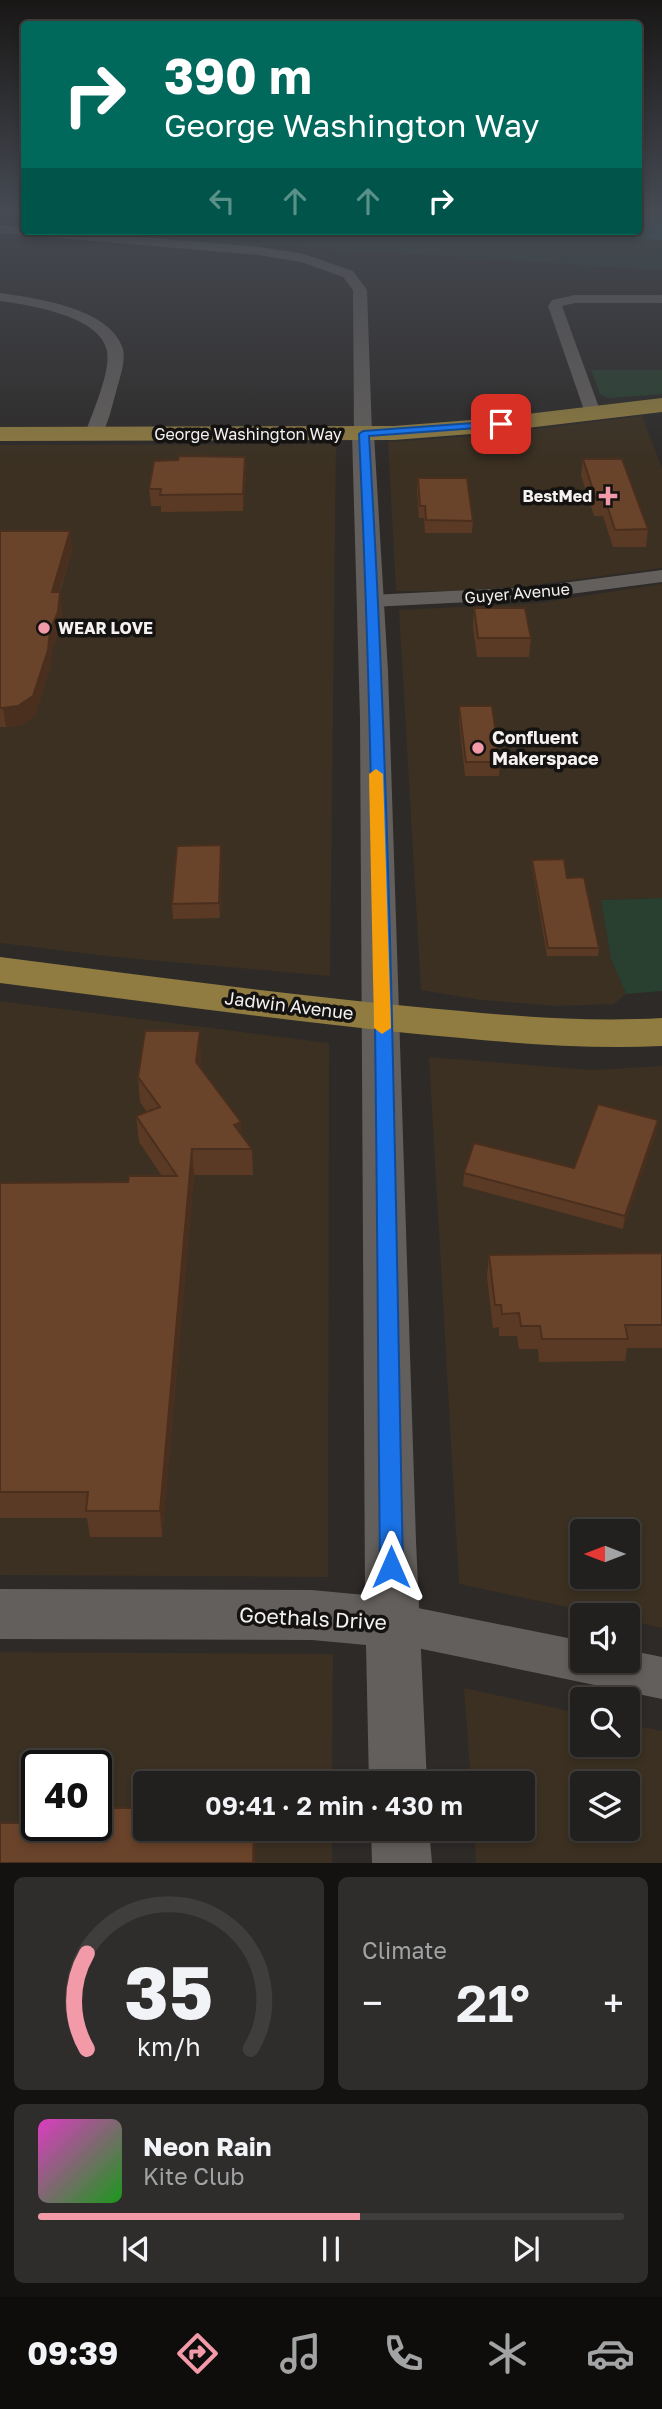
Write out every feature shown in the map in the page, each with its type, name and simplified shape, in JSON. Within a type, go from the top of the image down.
[{"type":"main road","name":"George Washington Way","points":[[0,434],[363,434],[456,429],[662,405]]},
{"type":"main road","name":"Jadwin Avenue","points":[[0,970],[314,1011],[535,1031],[662,1032]]},
{"type":"street","points":[[360,296],[382,1017],[398,1771]]},
{"type":"street","points":[[0,297],[68,312],[100,328],[109,338],[115,350],[115,363],[94,434]]},
{"type":"street","points":[[593,413],[555,306],[557,303],[575,299],[662,299]]},
{"type":"street","name":"Guyer Avenue","points":[[371,601],[532,593],[662,576]]},
{"type":"street","name":"Goethals Drive","points":[[0,1614],[312,1615],[393,1623],[662,1678]]},
{"type":"street","points":[[401,1841],[402,1863]]},
{"type":"shaded area","points":[[642,416],[662,468],[662,568],[526,586],[452,591],[396,591],[388,442],[486,435]]},
{"type":"shaded area","points":[[336,444],[330,976],[115,957],[0,943],[0,445]]},
{"type":"shaded area","points":[[662,584],[662,898],[601,900],[611,959],[626,994],[614,1004],[557,1006],[481,1000],[421,990],[399,610],[538,603]]},
{"type":"shaded area","points":[[0,1001],[329,1043],[328,1577],[0,1575]]},
{"type":"shaded area","points":[[429,1057],[593,1070],[662,1066],[662,1628],[640,1623],[640,1603],[570,1603],[570,1608],[459,1584]]},
{"type":"shaded area","points":[[0,1652],[333,1654],[332,1771],[133,1771],[133,1841],[332,1841],[332,1863],[0,1863]]},
{"type":"shaded area","points":[[464,1688],[570,1711],[570,1757],[640,1757],[640,1726],[662,1731],[662,1863],[476,1863],[475,1841],[535,1841],[535,1771],[470,1771]]},
{"type":"green space","points":[[591,370],[662,370],[662,394],[608,398],[600,394]]},
{"type":"green space","points":[[662,898],[662,991],[626,994],[611,959],[601,900]]},
{"type":"building","points":[[179,456],[245,457],[243,494],[160,495],[161,489],[149,489],[154,461],[178,460]]},
{"type":"building","points":[[583,459],[622,459],[648,529],[615,530],[605,499],[596,499]]},
{"type":"building","points":[[418,478],[467,478],[473,521],[426,520],[425,506],[420,506]]},
{"type":"building","points":[[0,531],[70,531],[52,592],[60,592],[58,612],[50,630],[48,650],[33,696],[18,706],[3,708],[0,708]]},
{"type":"building","points":[[474,608],[525,608],[531,638],[478,638]]},
{"type":"building","name":"Confluent Makerspace","points":[[459,706],[492,706],[500,762],[466,762]]},
{"type":"building","points":[[221,845],[219,903],[172,904],[177,846]]},
{"type":"building","points":[[564,859],[567,878],[584,877],[599,948],[548,948],[532,860]]},
{"type":"building","points":[[145,1031],[200,1031],[196,1062],[241,1122],[234,1125],[252,1149],[192,1149],[160,1511],[86,1511],[88,1492],[0,1492],[0,1183],[128,1182],[129,1176],[177,1176],[136,1116],[160,1107],[138,1077]]},
{"type":"building","points":[[598,1104],[658,1120],[625,1216],[464,1173],[474,1143],[574,1168]]},
{"type":"building","points":[[662,1253],[662,1325],[625,1325],[628,1339],[542,1339],[540,1326],[521,1326],[519,1313],[502,1314],[501,1305],[495,1305],[489,1255]]},
{"type":"building","points":[[112,1808],[133,1808],[133,1841],[254,1841],[253,1863],[0,1863],[0,1823],[21,1823],[21,1841],[112,1841]]},
{"type":"slow traffic","points":[[376,774],[382,1028]]},
{"type":"place","name":"BestMed","points":[[608,496]]},
{"type":"place","name":"WEAR LOVE","points":[[44,628]]},
{"type":"place","name":"Confluent Makerspace","points":[[478,748]]},
{"type":"route","points":[[391,1567],[382,978],[370,543],[363,434],[501,424]]}]
